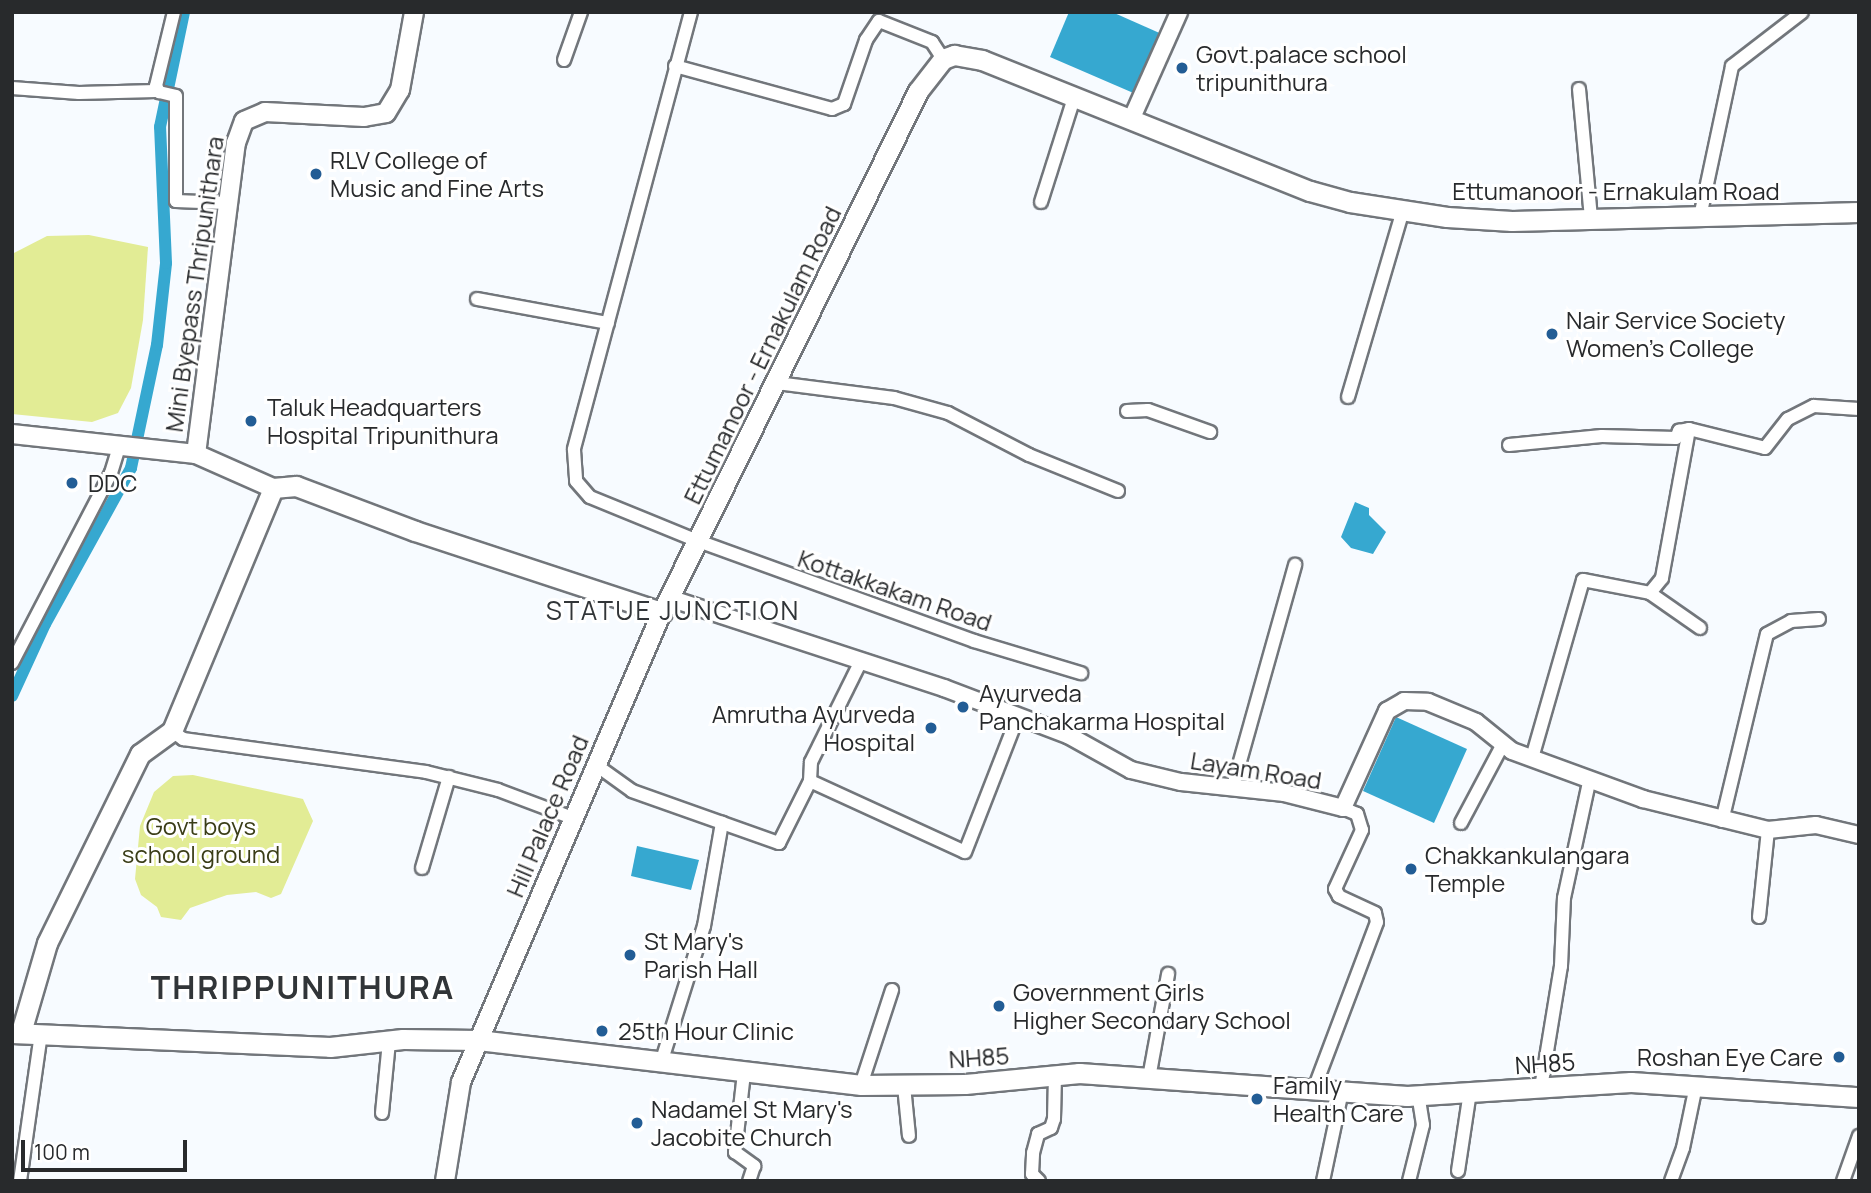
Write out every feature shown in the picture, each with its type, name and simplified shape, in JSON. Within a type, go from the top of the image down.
[{"type":"main road","name":"Mini Byepass Thripunithara","points":[[196,453],[236,142],[246,118],[265,112],[371,117],[393,107],[415,12]]},
{"type":"main road","name":"Ettumanoor - Ernakulam Road","points":[[666,605],[777,383],[918,90],[943,60],[967,55],[1310,191],[1403,211],[1511,221],[1859,212]]},
{"type":"main road","name":"Mini Byepass Thripunithara","points":[[12,434],[196,453],[273,488]]},
{"type":"main road","points":[[445,1181],[461,1082],[478,1040],[389,1041],[330,1047],[16,1033],[47,943],[140,754],[172,731],[273,488],[296,486],[415,531],[666,605]]},
{"type":"main road","name":"Hill Palace Road","points":[[478,1040],[666,605]]},
{"type":"main road","name":"NH85","points":[[478,1040],[861,1085],[904,1086],[1055,1076],[1149,1078],[1418,1096],[1631,1082],[1859,1097]]},
{"type":"street","points":[[161,93],[174,12]]},
{"type":"street","points":[[564,60],[581,12]]},
{"type":"street","name":"Kottakkakam Road","points":[[691,12],[574,450],[576,481],[590,496],[698,541],[974,641],[1081,673]]},
{"type":"street","points":[[1131,120],[1179,12]]},
{"type":"street","points":[[1700,217],[1732,66],[1802,12]]},
{"type":"street","points":[[676,66],[832,109],[844,103],[866,40],[879,21],[932,42],[943,60]]},
{"type":"street","points":[[12,88],[79,93],[161,93],[176,96],[176,201],[228,203]]},
{"type":"street","points":[[1579,89],[1591,219]]},
{"type":"street","points":[[1041,202],[1074,98]]},
{"type":"street","points":[[1348,397],[1403,211]]},
{"type":"street","points":[[477,299],[608,323]]},
{"type":"street","points":[[777,383],[894,398],[948,413],[1029,455],[1118,491]]},
{"type":"street","points":[[1509,445],[1602,436],[1676,438],[1679,430],[1689,429],[1765,448],[1787,419],[1814,406],[1859,409]]},
{"type":"street","points":[[1127,411],[1148,410],[1210,432]]},
{"type":"street","points":[[1650,593],[1662,578],[1689,429]]},
{"type":"street","points":[[12,663],[111,473],[121,447]]},
{"type":"street","points":[[1233,786],[1295,565]]},
{"type":"street","points":[[1532,758],[1583,580],[1630,593],[1650,593],[1700,628]]},
{"type":"street","name":"Layam Road","points":[[666,605],[861,661],[1068,735],[1131,770],[1181,782],[1233,786],[1343,808],[1387,711],[1404,701],[1446,706],[1503,744],[1589,782],[1722,821],[1768,830],[1816,825],[1859,835]]},
{"type":"street","points":[[1722,821],[1767,634],[1791,621],[1819,619]]},
{"type":"street","points":[[596,765],[632,791],[779,843],[810,780],[811,762],[861,661]]},
{"type":"street","points":[[810,780],[965,852],[1018,716]]},
{"type":"street","points":[[172,731],[183,739],[449,777],[573,818]]},
{"type":"street","points":[[1461,823],[1503,744]]},
{"type":"street","points":[[422,868],[449,777]]},
{"type":"street","points":[[1541,1088],[1560,966],[1564,898],[1589,782]]},
{"type":"street","points":[[1314,1089],[1377,922],[1375,913],[1339,896],[1335,888],[1362,830],[1357,814],[1343,808]]},
{"type":"street","points":[[661,1062],[704,926],[722,823]]},
{"type":"street","points":[[1759,917],[1768,830]]},
{"type":"street","points":[[1149,1078],[1168,974]]},
{"type":"street","points":[[861,1085],[892,990]]},
{"type":"street","points":[[20,1181],[41,1034]]},
{"type":"street","points":[[382,1113],[389,1041]]},
{"type":"street","points":[[744,1073],[735,1152],[754,1166],[749,1181]]},
{"type":"street","points":[[1039,1181],[1032,1174],[1033,1153],[1038,1134],[1051,1128],[1055,1119],[1055,1076]]},
{"type":"street","points":[[904,1086],[909,1136]]},
{"type":"street","points":[[1671,1181],[1684,1148],[1696,1086]]},
{"type":"street","points":[[1323,1181],[1342,1091]]},
{"type":"street","points":[[1458,1171],[1470,1092]]},
{"type":"street","points":[[1409,1181],[1423,1125],[1418,1096]]},
{"type":"street","points":[[1843,1181],[1859,1136]]},
{"type":"green space","points":[[89,235],[148,247],[143,320],[131,388],[118,413],[92,422],[12,414],[12,254],[47,236]]},
{"type":"green space","name":"Govt boys school ground","points":[[193,775],[303,799],[313,821],[281,894],[271,898],[256,892],[227,895],[190,908],[181,920],[161,917],[157,907],[141,895],[135,879],[140,826],[154,792],[173,776]]},
{"type":"water","points":[[1069,12],[1112,12],[1164,35],[1138,95],[1050,57]]},
{"type":"water","points":[[1355,502],[1369,508],[1369,515],[1386,532],[1373,554],[1351,548],[1341,537]]},
{"type":"water","points":[[1396,717],[1467,749],[1434,823],[1363,791]]},
{"type":"water","points":[[637,846],[699,860],[691,890],[631,876]]},
{"type":"waterway","points":[[12,696],[45,624],[131,468],[157,345],[166,263],[160,127],[184,12]]},
{"type":"place","name":"Govt.palace school tripunithura","points":[[1182,68]]},
{"type":"place","name":"RLV College of Music and Fine Arts","points":[[316,174]]},
{"type":"place","name":"Nair Service Society Women's College","points":[[1552,334]]},
{"type":"place","name":"Taluk Headquarters Hospital Tripunithura","points":[[251,421]]},
{"type":"place","name":"DDC","points":[[72,483]]},
{"type":"place","name":"Ayurveda Panchakarma Hospital","points":[[963,707]]},
{"type":"place","name":"Amrutha Ayurveda Hospital","points":[[931,728]]},
{"type":"place","name":"Chakkankulangara Temple","points":[[1411,869]]},
{"type":"place","name":"St Mary's Parish Hall","points":[[630,955]]},
{"type":"place","name":"Government Girls Higher Secondary School","points":[[999,1006]]},
{"type":"place","name":"25th Hour Clinic","points":[[602,1031]]},
{"type":"place","name":"Roshan Eye Care","points":[[1839,1057]]},
{"type":"place","name":"Family Health Care","points":[[1257,1099]]},
{"type":"place","name":"Nadamel St Mary's Jacobite Church","points":[[637,1123]]},
{"type":"district","name":"STATUE JUNCTION","points":[[673,611]]},
{"type":"district","name":"THRIPPUNITHURA","points":[[303,987]]}]
